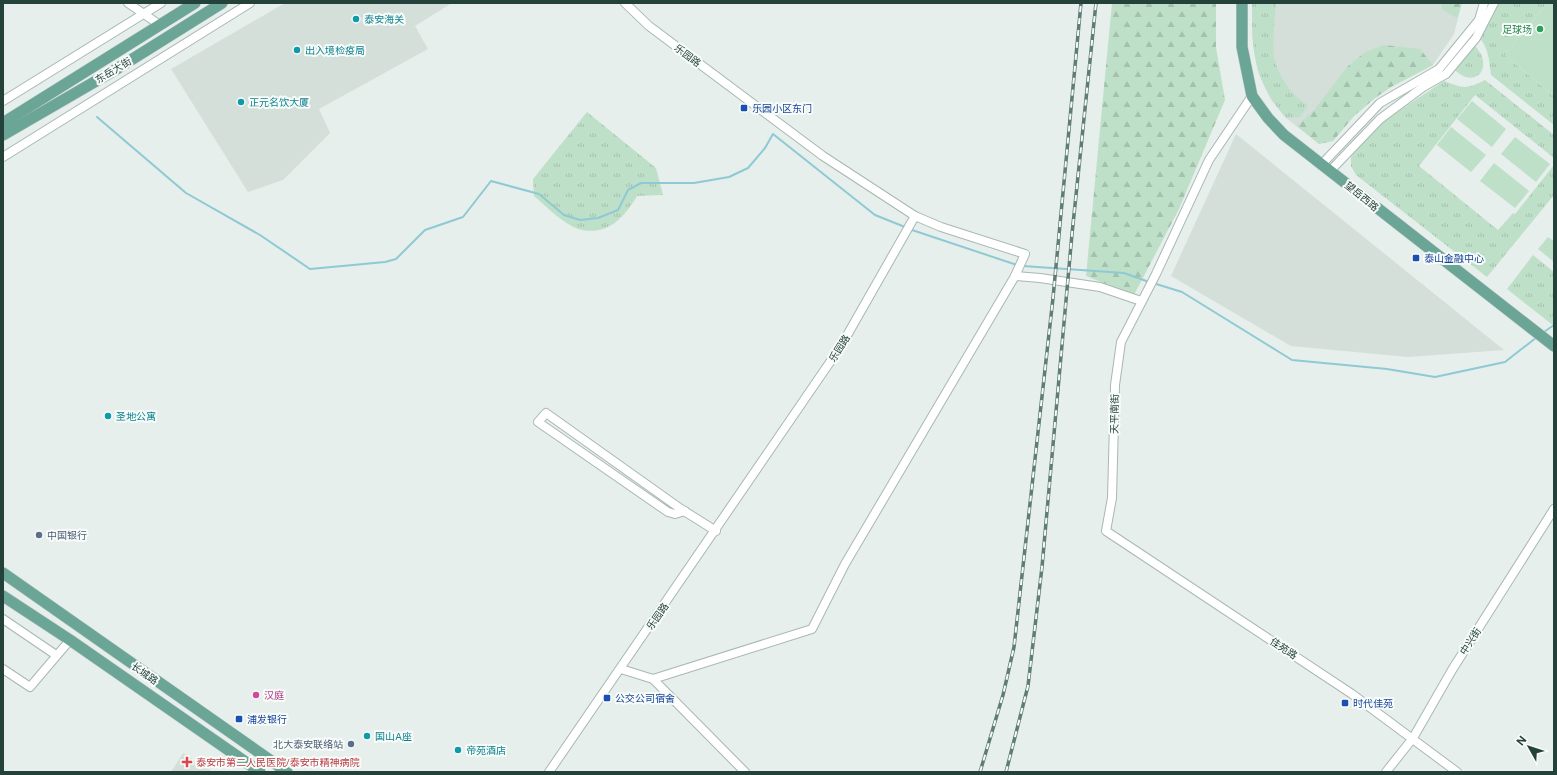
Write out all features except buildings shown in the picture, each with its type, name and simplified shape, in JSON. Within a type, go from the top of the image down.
[{"type":"main road","name":"东岳大街","points":[[3,123],[196,3]]},
{"type":"main road","name":"东岳大街","points":[[3,135],[115,70],[222,3]]},
{"type":"main road","name":"望岳西路","points":[[1242,3],[1242,47],[1252,96],[1268,118],[1284,135],[1327,167],[1552,345]]},
{"type":"main road","name":"长城路","points":[[3,573],[287,772]]},
{"type":"main road","name":"长城路","points":[[3,596],[70,640],[260,772]]},
{"type":"street","points":[[128,3],[143,14],[162,24]]},
{"type":"street","points":[[3,101],[161,3]]},
{"type":"street","points":[[3,157],[250,3]]},
{"type":"street","name":"乐园路","points":[[549,772],[716,531],[841,346],[914,218],[823,156],[650,26],[625,3]]},
{"type":"street","points":[[1327,167],[1380,103],[1439,69],[1479,20],[1484,3]]},
{"type":"street","points":[[1327,167],[1380,119],[1423,87],[1446,74],[1476,38],[1494,3]]},
{"type":"street","name":"天平南街","points":[[1106,531],[1112,498],[1115,385],[1121,342],[1156,274],[1209,160],[1252,96]]},
{"type":"street","points":[[653,679],[812,629],[845,564],[1026,254],[914,218]]},
{"type":"street","points":[[1016,273],[1100,287],[1141,301]]},
{"type":"street","points":[[685,511],[675,514],[668,512],[538,422],[546,413],[685,511],[716,531]]},
{"type":"street","name":"中兴街","points":[[1386,772],[1414,738],[1452,670],[1554,509]]},
{"type":"street","name":"佳苑路","points":[[1106,531],[1352,694],[1414,738],[1457,772]]},
{"type":"street","points":[[3,618],[56,655]]},
{"type":"street","points":[[3,669],[30,687],[70,640]]},
{"type":"street","points":[[621,669],[653,679],[744,772]]},
{"type":"shaded area","points":[[285,3],[452,3],[415,26],[428,49],[319,109],[330,133],[283,180],[248,192],[171,69]]},
{"type":"shaded area","points":[[1252,3],[1462,3],[1454,34],[1433,65],[1391,87],[1375,98],[1354,116],[1333,141],[1319,144],[1286,118],[1271,100],[1258,72],[1252,37]]},
{"type":"shaded area","points":[[1236,134],[1504,350],[1408,357],[1291,346],[1171,276]]},
{"type":"shaded area","name":"泰安市第二人民医院/泰安市精神病院","points":[[183,753],[213,772],[171,772]]},
{"type":"green space","points":[[1112,3],[1216,3],[1216,47],[1225,100],[1179,209],[1134,295],[1086,276]]},
{"type":"green space","points":[[1252,3],[1276,3],[1273,37],[1274,56],[1282,78],[1286,84],[1296,96],[1308,105],[1300,117],[1286,118],[1275,104],[1261,78],[1254,51]]},
{"type":"green space","points":[[1441,3],[1462,3],[1457,18],[1442,9]]},
{"type":"green space","points":[[1493,3],[1547,3],[1505,55],[1554,96],[1554,125],[1491,75],[1487,51],[1480,38]]},
{"type":"green space","name":"足球场","points":[[1547,3],[1554,3],[1554,96],[1505,55]]},
{"type":"green space","points":[[1384,45],[1420,49],[1433,65],[1391,87],[1375,98],[1354,116],[1333,141],[1319,144],[1297,126],[1314,110],[1348,66],[1365,52]]},
{"type":"green space","points":[[1475,46],[1481,54],[1483,68],[1475,77],[1469,78],[1462,76],[1455,70]]},
{"type":"green space","points":[[1485,80],[1554,135],[1554,158],[1475,95],[1419,166],[1498,230],[1513,213],[1515,214],[1554,165],[1554,195],[1487,277],[1356,175],[1351,166],[1351,157],[1382,122],[1444,81],[1469,87]]},
{"type":"green space","points":[[1472,101],[1506,129],[1492,147],[1457,119]]},
{"type":"green space","points":[[587,112],[656,168],[663,195],[637,196],[626,212],[614,224],[606,228],[588,231],[578,229],[566,223],[534,196],[533,179]]},
{"type":"green space","points":[[1451,127],[1486,155],[1471,172],[1437,145]]},
{"type":"green space","points":[[1515,137],[1550,164],[1536,182],[1501,154]]},
{"type":"green space","points":[[1494,163],[1529,191],[1515,208],[1480,181]]},
{"type":"green space","points":[[1548,237],[1554,241],[1554,262],[1538,249]]},
{"type":"green space","points":[[1533,255],[1554,272],[1554,326],[1507,289]]},
{"type":"waterway","points":[[97,117],[186,193],[260,235],[310,269],[385,262],[396,259],[425,230],[463,217],[491,181],[539,194],[564,215],[580,220],[598,218],[618,210],[628,190],[641,183],[694,183],[729,177],[748,168],[765,148],[773,134],[875,215],[905,227]]},
{"type":"waterway","points":[[909,229],[1017,265]]},
{"type":"waterway","points":[[1023,266],[1124,273],[1149,282]]},
{"type":"waterway","points":[[1153,283],[1182,292],[1292,360],[1387,369],[1435,377],[1505,362],[1537,337]]},
{"type":"waterway","points":[[1544,332],[1554,325]]},
{"type":"railway","points":[[980,772],[1003,695],[1014,647],[1053,298],[1081,3]]},
{"type":"railway","points":[[1006,772],[1028,686],[1042,567],[1072,234],[1096,3]]},
{"type":"place","name":"泰安海关","points":[[356,19]]},
{"type":"place","name":"足球场","points":[[1540,29]]},
{"type":"place","name":"出入境检疫局","points":[[297,50]]},
{"type":"place","name":"正元名饮大厦","points":[[241,102]]},
{"type":"place","name":"乐园小区东门","points":[[744,108]]},
{"type":"place","name":"泰山金融中心","points":[[1416,258]]},
{"type":"place","name":"圣地公寓","points":[[108,416]]},
{"type":"place","name":"中国银行","points":[[39,535]]},
{"type":"place","name":"汉庭","points":[[256,695]]},
{"type":"place","name":"公交公司宿舍","points":[[607,698]]},
{"type":"place","name":"时代佳苑","points":[[1345,703]]},
{"type":"place","name":"浦发银行","points":[[239,719]]},
{"type":"place","name":"国山A座","points":[[367,736]]},
{"type":"place","name":"北大泰安联络站","points":[[351,744]]},
{"type":"place","name":"帝苑酒店","points":[[458,750]]},
{"type":"place","name":"泰安市第二人民医院/泰安市精神病院","points":[[187,762]]}]
